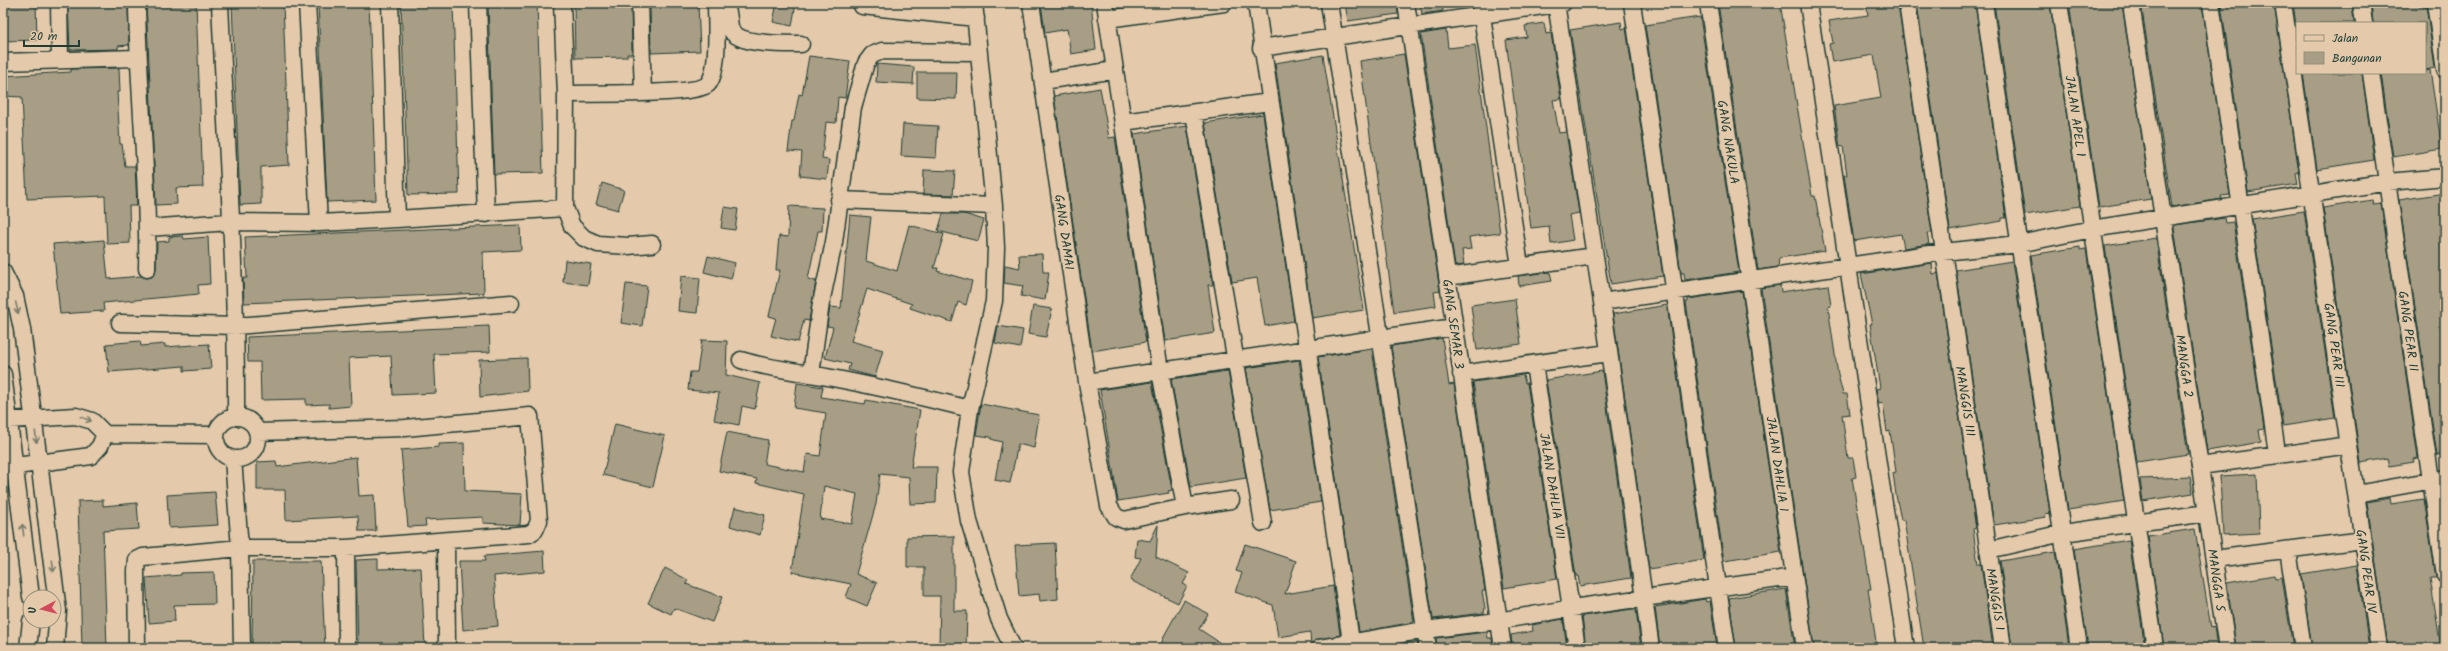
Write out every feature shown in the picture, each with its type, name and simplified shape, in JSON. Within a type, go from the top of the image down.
[{"type":"street","points":[[59,3],[60,60]]},
{"type":"street","points":[[137,3],[137,58],[148,228],[147,268]]},
{"type":"street","points":[[220,3],[236,326],[236,417]]},
{"type":"street","points":[[307,3],[319,223]]},
{"type":"street","points":[[390,3],[397,219]]},
{"type":"street","points":[[478,3],[486,214]]},
{"type":"street","points":[[562,3],[566,94],[565,208],[572,226],[584,238],[598,244],[628,246],[652,244]]},
{"type":"street","points":[[640,3],[643,93]]},
{"type":"street","points":[[566,94],[643,93],[697,89],[707,84],[714,73],[716,3]]},
{"type":"street","points":[[720,3],[728,13],[729,26],[733,33],[740,38],[753,41],[801,44]]},
{"type":"street","name":"GANG DAMAI","points":[[1031,3],[1087,382],[1109,506],[1116,517],[1124,520],[1185,507],[1230,500]]},
{"type":"street","points":[[1105,3],[1160,371],[1185,507]]},
{"type":"street","points":[[1108,19],[1181,6],[1224,3]]},
{"type":"street","points":[[1256,3],[1261,48],[1352,646]]},
{"type":"street","points":[[1329,3],[1379,338],[1428,648]]},
{"type":"street","name":"GANG SEMAR 3","points":[[1406,3],[1503,648]]},
{"type":"street","points":[[1261,48],[1409,26],[1480,9],[1558,3],[1651,648]]},
{"type":"street","points":[[1632,3],[1727,648]]},
{"type":"street","name":"GANG NAKULA","points":[[1708,3],[1751,281]]},
{"type":"street","points":[[1808,3],[1906,648]]},
{"type":"street","name":"MANGGIS III","points":[[1907,3],[1988,550]]},
{"type":"street","points":[[1984,3],[2079,648]]},
{"type":"street","name":"JALAN APEL 1","points":[[2059,3],[2155,648]]},
{"type":"street","name":"MANGGA 2","points":[[2131,3],[2207,513]]},
{"type":"street","points":[[2211,3],[2277,454]]},
{"type":"street","name":"GANG PEAR III","points":[[2283,3],[2314,196],[2356,494]]},
{"type":"street","points":[[2361,3],[2364,22]]},
{"type":"street","points":[[2435,3],[2445,70]]},
{"type":"street","points":[[862,6],[975,10],[994,206],[996,248],[994,301],[970,409],[962,454],[963,492],[969,521],[999,619],[1013,648]]},
{"type":"street","points":[[1480,9],[1520,266]]},
{"type":"street","points":[[811,374],[853,107],[866,62],[872,55],[882,51],[978,52]]},
{"type":"street","points":[[3,62],[137,58]]},
{"type":"street","points":[[1042,81],[1115,70]]},
{"type":"street","name":"GANG PEAR II","points":[[2371,74],[2438,479],[2445,575]]},
{"type":"street","points":[[1123,122],[1270,102]]},
{"type":"street","points":[[1194,113],[1263,523]]},
{"type":"street","points":[[1602,302],[1943,252],[2019,244],[2092,229],[2314,196],[2388,182],[2445,177]]},
{"type":"street","points":[[839,200],[994,206]]},
{"type":"street","points":[[148,228],[230,222],[319,223],[565,208]]},
{"type":"street","points":[[1447,277],[1594,256]]},
{"type":"street","points":[[3,272],[15,296],[22,329],[58,611],[55,648]]},
{"type":"street","name":"JALAN DAHLIA I","points":[[1751,281],[1805,648]]},
{"type":"street","points":[[120,323],[236,326],[511,303]]},
{"type":"street","points":[[1087,382],[1454,327]]},
{"type":"street","points":[[1461,374],[1608,353]]},
{"type":"street","points":[[740,360],[765,368],[811,374],[892,389],[970,409]]},
{"type":"street","name":"JALAN DAHLIA VII","points":[[1534,364],[1577,648]]},
{"type":"street","points":[[3,374],[9,462],[30,589]]},
{"type":"street","points":[[6,423],[34,418],[76,416],[92,420],[105,434],[216,434]]},
{"type":"street","points":[[137,648],[137,560],[143,557],[240,548],[346,548],[446,542],[529,534],[535,530],[539,521],[530,416],[405,428],[257,432]]},
{"type":"street","points":[[236,417],[249,421],[257,432],[257,443],[252,452],[244,458],[233,459],[225,456],[220,450],[216,434],[223,422],[236,417]]},
{"type":"street","points":[[9,462],[40,465],[90,456],[100,446],[105,434]]},
{"type":"street","points":[[2200,466],[2349,445]]},
{"type":"street","points":[[233,459],[240,548],[242,648]]},
{"type":"street","points":[[2356,494],[2438,479]]},
{"type":"street","name":"GANG PEAR IV","points":[[2356,494],[2379,648]]},
{"type":"street","points":[[1988,550],[2063,533],[2137,521],[2207,513]]},
{"type":"street","name":"MANGGA 5","points":[[2207,513],[2227,648]]},
{"type":"street","points":[[2214,559],[2363,540]]},
{"type":"street","points":[[446,542],[447,648]]},
{"type":"street","points":[[346,548],[347,648]]},
{"type":"street","name":"MANGGIS I","points":[[1988,550],[2003,648]]},
{"type":"street","points":[[2288,550],[2303,648]]},
{"type":"street","points":[[1320,648],[1352,646],[1425,630],[1498,621],[1572,608],[1644,600],[1794,577]]},
{"type":"street","points":[[28,648],[30,629]]},
{"type":"building","points":[[3,3],[36,3],[37,40],[3,41]]},
{"type":"building","points":[[68,3],[128,3],[129,45],[118,46],[118,49],[70,50]]},
{"type":"building","points":[[146,3],[196,3],[203,187],[176,188],[177,204],[156,205]]},
{"type":"building","points":[[232,3],[283,3],[289,165],[261,167],[261,204],[240,205]]},
{"type":"building","points":[[318,3],[369,3],[376,200],[327,202]]},
{"type":"building","points":[[401,3],[453,3],[459,194],[408,195]]},
{"type":"building","points":[[488,3],[537,3],[543,173],[494,174]]},
{"type":"building","points":[[574,3],[631,3],[632,54],[627,54],[627,57],[575,58]]},
{"type":"building","points":[[650,3],[698,3],[700,51],[651,53]]},
{"type":"building","points":[[777,3],[796,3],[792,26],[773,22]]},
{"type":"building","points":[[1041,3],[1091,3],[1096,50],[1071,54],[1067,29],[1045,33]]},
{"type":"building","points":[[1345,3],[1397,3],[1398,14],[1348,21]]},
{"type":"building","points":[[1420,3],[1442,3],[1443,11],[1422,14]]},
{"type":"building","points":[[1718,3],[1780,3],[1812,196],[1815,196],[1825,251],[1779,258],[1778,267],[1758,270]]},
{"type":"building","points":[[1866,3],[1898,3],[1932,233],[1927,233],[1929,244],[1904,248],[1901,234],[1854,241],[1844,175],[1847,175],[1843,146],[1840,147],[1834,106],[1881,98],[1874,55],[1832,62],[1829,44],[1833,43],[1829,21],[1868,15]]},
{"type":"building","points":[[1917,3],[1975,3],[2006,218],[2002,218],[2002,221],[1950,230]]},
{"type":"building","points":[[1994,3],[2050,3],[2080,206],[2025,215]]},
{"type":"building","points":[[2069,3],[2122,3],[2151,199],[2099,207]]},
{"type":"building","points":[[2141,3],[2202,3],[2230,195],[2221,196],[2222,199],[2172,207]]},
{"type":"building","points":[[2221,3],[2274,3],[2299,172],[2296,173],[2298,184],[2248,192]]},
{"type":"building","points":[[2293,3],[2352,3],[2354,22],[2296,22],[2296,26]]},
{"type":"building","points":[[2371,3],[2419,3],[2420,7],[2426,6],[2435,68],[2426,70],[2426,22],[2373,22]]},
{"type":"building","points":[[1700,17],[1739,272],[1685,280],[1684,273],[1681,273],[1645,25]]},
{"type":"building","points":[[1621,22],[1622,29],[1626,28],[1663,276],[1611,284],[1570,30]]},
{"type":"building","points":[[1544,23],[1546,34],[1551,33],[1561,99],[1553,100],[1559,133],[1566,132],[1579,213],[1569,215],[1573,240],[1551,244],[1549,226],[1531,228],[1506,40],[1527,37],[1525,26]]},
{"type":"building","points":[[1446,30],[1448,48],[1475,45],[1500,233],[1469,237],[1471,249],[1462,250],[1464,265],[1455,266],[1421,34]]},
{"type":"building","points":[[1404,54],[1440,291],[1434,292],[1436,306],[1394,312],[1360,61]]},
{"type":"building","points":[[1323,55],[1364,310],[1312,318],[1275,63]]},
{"type":"building","points":[[809,56],[850,61],[845,98],[838,97],[836,123],[826,122],[822,159],[829,160],[827,179],[800,176],[802,152],[788,151],[792,121],[794,121],[799,94],[802,95]]},
{"type":"building","points":[[877,64],[914,67],[913,84],[876,82]]},
{"type":"building","points":[[119,68],[120,92],[117,92],[120,144],[122,144],[125,166],[135,166],[137,206],[129,206],[130,243],[107,244],[105,196],[27,199],[22,97],[4,96],[3,76],[71,72],[71,69]]},
{"type":"building","points":[[2430,70],[2442,149],[2393,157],[2381,74],[2426,74],[2426,71]]},
{"type":"building","points":[[917,72],[957,72],[956,99],[917,98]]},
{"type":"building","points":[[2303,74],[2362,74],[2374,160],[2317,169]]},
{"type":"building","points":[[1100,88],[1109,138],[1115,137],[1146,342],[1092,351],[1054,96]]},
{"type":"building","points":[[1263,114],[1294,321],[1265,326],[1257,278],[1232,282],[1205,123]]},
{"type":"building","points":[[903,124],[938,126],[936,158],[901,156]]},
{"type":"building","points":[[1187,126],[1213,285],[1208,285],[1215,333],[1165,341],[1134,134]]},
{"type":"building","points":[[924,170],[955,171],[953,195],[923,194]]},
{"type":"building","points":[[602,183],[624,190],[618,210],[596,204]]},
{"type":"building","points":[[2445,193],[2445,454],[2437,455],[2399,200]]},
{"type":"building","points":[[2372,200],[2373,204],[2381,203],[2418,458],[2413,459],[2414,462],[2389,466],[2387,458],[2361,463],[2323,208]]},
{"type":"building","points":[[789,206],[823,208],[822,231],[818,231],[808,279],[816,281],[809,321],[804,320],[798,342],[771,336],[776,318],[769,316],[780,270],[776,270],[779,236],[788,237]]},
{"type":"building","points":[[724,207],[738,209],[735,230],[721,228]]},
{"type":"building","points":[[2304,211],[2335,418],[2283,426],[2252,219]]},
{"type":"building","points":[[943,214],[964,214],[984,220],[978,241],[938,231]]},
{"type":"building","points":[[850,215],[871,217],[866,261],[897,271],[909,225],[944,234],[934,268],[938,268],[937,271],[972,281],[966,305],[958,302],[952,322],[910,308],[912,304],[867,289],[851,341],[883,350],[875,377],[848,370],[850,364],[825,358],[833,327],[827,326],[830,307],[841,308]]},
{"type":"building","points":[[2225,218],[2226,223],[2233,222],[2264,429],[2259,430],[2261,442],[2207,451],[2174,227],[2175,225]]},
{"type":"building","points":[[520,225],[521,250],[483,252],[484,293],[244,303],[243,278],[247,278],[245,237]]},
{"type":"building","points":[[183,236],[184,239],[208,237],[210,284],[198,285],[199,294],[103,303],[104,311],[60,314],[53,244],[104,240],[108,279],[141,276],[147,278],[152,277],[156,269],[157,242],[169,241],[169,237]]},
{"type":"building","points":[[2156,238],[2188,454],[2137,462],[2105,246]]},
{"type":"building","points":[[2080,247],[2080,250],[2086,249],[2124,501],[2068,510],[2031,255]]},
{"type":"building","points":[[1042,254],[1043,272],[1049,272],[1045,300],[1021,296],[1023,286],[1004,283],[1005,265],[1020,268],[1019,255]]},
{"type":"building","points":[[708,256],[735,263],[731,279],[704,272]]},
{"type":"building","points":[[565,260],[591,264],[588,285],[563,282]]},
{"type":"building","points":[[2012,261],[2050,513],[2045,514],[2046,517],[1994,525],[1956,270]]},
{"type":"building","points":[[1932,263],[1933,274],[1938,273],[1976,528],[1973,529],[1975,544],[1978,564],[1981,564],[1993,648],[1924,648],[1904,520],[1901,520],[1896,495],[1893,473],[1896,472],[1890,431],[1887,432],[1883,403],[1879,404],[1876,389],[1880,388],[1870,324],[1872,324],[1861,274]]},
{"type":"building","points":[[1550,272],[1552,281],[1519,286],[1518,276]]},
{"type":"building","points":[[681,276],[700,278],[697,313],[678,311]]},
{"type":"building","points":[[626,284],[647,286],[642,326],[621,323]]},
{"type":"building","points":[[1780,285],[1781,292],[1828,285],[1831,306],[1828,307],[1838,375],[1843,394],[1847,394],[1850,414],[1842,415],[1848,458],[1853,458],[1856,477],[1852,478],[1871,589],[1868,589],[1877,648],[1814,648],[1761,288]]},
{"type":"building","points":[[1742,291],[1781,552],[1724,561],[1686,302],[1688,302],[1688,299]]},
{"type":"building","points":[[1515,299],[1521,344],[1477,350],[1471,305]]},
{"type":"building","points":[[1667,305],[1704,560],[1649,569],[1613,314]]},
{"type":"building","points":[[1033,306],[1052,309],[1046,337],[1028,334]]},
{"type":"building","points":[[489,326],[490,352],[434,354],[436,393],[393,395],[391,356],[349,358],[351,406],[329,408],[329,404],[306,405],[306,399],[261,400],[260,362],[248,362],[247,337]]},
{"type":"building","points":[[998,326],[1023,330],[1020,348],[995,343]]},
{"type":"building","points":[[1442,338],[1449,385],[1454,384],[1485,591],[1482,591],[1485,608],[1484,613],[1433,619],[1391,346]]},
{"type":"building","points":[[702,340],[727,341],[726,375],[760,383],[755,409],[742,406],[739,425],[714,420],[719,393],[688,390],[690,372],[697,372]]},
{"type":"building","points":[[140,341],[141,346],[165,344],[165,347],[209,344],[211,369],[184,371],[184,366],[109,372],[106,344]]},
{"type":"building","points":[[1372,349],[1414,622],[1359,632],[1318,357]]},
{"type":"building","points":[[527,358],[528,391],[480,397],[479,360]]},
{"type":"building","points":[[1299,360],[1321,502],[1270,510],[1246,368]]},
{"type":"building","points":[[1228,371],[1246,478],[1191,487],[1171,379]]},
{"type":"building","points":[[1602,371],[1631,578],[1580,586],[1578,576],[1576,576],[1546,380]]},
{"type":"building","points":[[1523,375],[1525,383],[1527,383],[1557,579],[1504,588],[1473,382]]},
{"type":"building","points":[[1152,382],[1172,490],[1168,491],[1169,493],[1118,501],[1100,390]]},
{"type":"building","points":[[797,383],[823,387],[821,397],[865,404],[866,400],[920,410],[911,467],[937,467],[936,503],[910,504],[909,477],[880,474],[876,504],[856,574],[877,583],[867,606],[846,597],[851,584],[792,572],[804,494],[756,483],[757,479],[719,471],[727,432],[768,440],[764,464],[804,472],[807,454],[820,456],[826,413],[794,408]],"holes":[[[824,486],[857,494],[852,524],[820,519]]]},
{"type":"building","points":[[981,404],[1039,415],[1034,448],[1018,444],[1010,483],[995,480],[1002,442],[991,439],[991,437],[976,435]]},
{"type":"building","points":[[615,424],[665,436],[653,487],[603,475]]},
{"type":"building","points":[[464,443],[465,491],[522,494],[520,525],[483,523],[483,517],[425,520],[426,526],[408,527],[401,450],[439,447],[439,444]]},
{"type":"building","points":[[356,457],[359,496],[374,495],[376,531],[359,531],[358,516],[286,520],[285,490],[257,490],[257,462],[276,461],[277,467]]},
{"type":"building","points":[[2257,474],[2259,533],[2223,535],[2220,476]]},
{"type":"building","points":[[2190,477],[2193,493],[2143,501],[2140,479]]},
{"type":"building","points":[[215,492],[218,525],[169,528],[167,495]]},
{"type":"building","points":[[2390,498],[2391,504],[2424,499],[2436,578],[2430,578],[2441,648],[2388,648],[2367,502]]},
{"type":"building","points":[[103,500],[103,506],[137,503],[139,529],[103,531],[107,648],[82,648],[78,501]]},
{"type":"building","points":[[735,507],[765,515],[760,535],[730,526]]},
{"type":"building","points":[[1158,525],[1156,557],[1189,573],[1183,584],[1187,586],[1178,603],[1130,580],[1141,558],[1135,557],[1137,539],[1150,541]]},
{"type":"building","points":[[2195,529],[2211,628],[2214,627],[2217,648],[2164,648],[2148,536]]},
{"type":"building","points":[[954,536],[954,611],[967,611],[966,648],[939,648],[940,596],[924,596],[924,567],[907,567],[907,537]]},
{"type":"building","points":[[2129,540],[2145,648],[2088,648],[2074,549]]},
{"type":"building","points":[[1055,543],[1058,599],[1040,601],[1039,594],[1019,596],[1015,545]]},
{"type":"building","points":[[1245,544],[1296,561],[1285,594],[1333,586],[1340,635],[1318,639],[1314,641],[1311,647],[1310,632],[1278,637],[1273,605],[1235,592],[1242,573],[1236,571]]},
{"type":"building","points":[[544,551],[545,571],[494,576],[498,626],[463,630],[459,561],[485,561],[484,556]]},
{"type":"building","points":[[2055,552],[2069,647],[2012,648],[2000,561]]},
{"type":"building","points":[[378,559],[378,569],[421,568],[425,648],[358,648],[356,560]]},
{"type":"building","points":[[253,561],[321,561],[325,648],[252,648]]},
{"type":"building","points":[[2357,565],[2369,648],[2312,648],[2301,574]]},
{"type":"building","points":[[665,568],[688,580],[686,584],[722,597],[712,622],[674,608],[671,614],[648,603]]},
{"type":"building","points":[[214,572],[215,604],[174,605],[175,621],[149,623],[146,578],[181,575],[181,573]]},
{"type":"building","points":[[2274,575],[2275,578],[2282,577],[2293,648],[2236,648],[2227,583]]},
{"type":"building","points":[[1786,589],[1795,648],[1736,648],[1729,598]]},
{"type":"building","points":[[1705,599],[1706,602],[1710,601],[1717,648],[1660,648],[1655,607]]},
{"type":"building","points":[[1184,600],[1208,614],[1199,629],[1228,648],[1160,648],[1164,636]]},
{"type":"building","points":[[1633,609],[1636,610],[1641,648],[1586,648],[1582,616]]},
{"type":"building","points":[[1563,619],[1567,648],[1512,648],[1511,635],[1533,631],[1532,625]]},
{"type":"building","points":[[1487,632],[1488,638],[1492,638],[1493,648],[1437,648],[1436,638]]},
{"type":"building","points":[[1417,641],[1418,648],[1376,648]]}]
